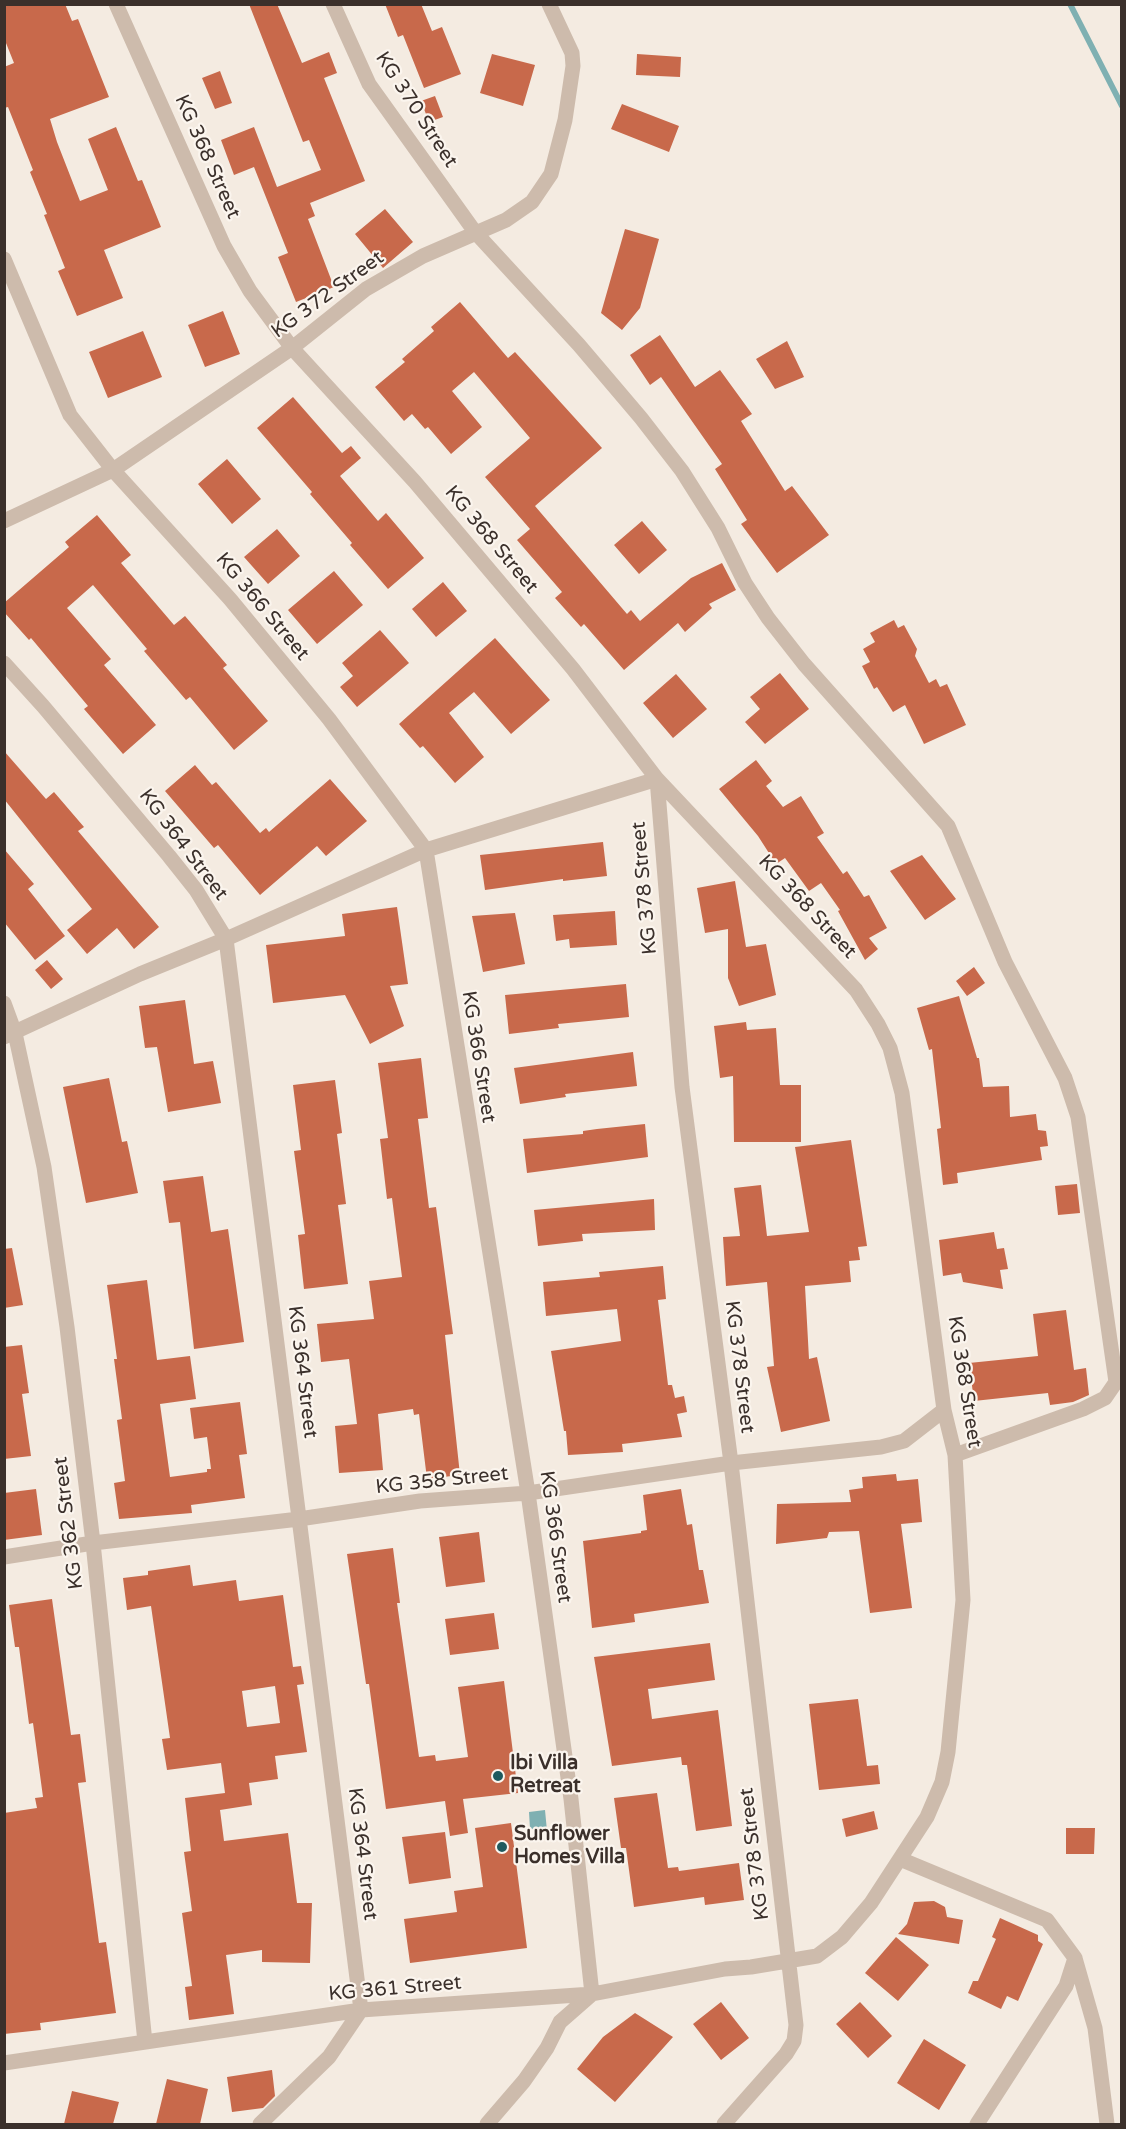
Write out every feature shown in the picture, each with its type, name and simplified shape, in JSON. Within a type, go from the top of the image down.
[{"type":"street","name":"KG 368 Street","points":[[116,4],[224,246],[250,291],[292,348],[415,482],[573,669],[657,779],[856,990],[890,1048],[903,1093],[945,1410],[955,1455],[963,1600],[948,1752],[942,1782],[927,1817],[871,1904],[842,1937],[817,1956],[788,1959]]},
{"type":"street","name":"KG 370 Street","points":[[333,4],[369,84],[475,232],[579,345],[640,418],[682,471],[706,509],[745,583],[768,618],[804,664],[948,826],[1005,962],[1065,1078],[1078,1117],[1116,1382],[1105,1398],[1083,1409],[955,1455]]},
{"type":"street","name":"KG 372 Street","points":[[4,521],[113,470],[292,348],[366,289],[423,256],[506,220],[532,202],[551,174],[565,120],[573,66],[572,53],[549,4]]},
{"type":"street","name":"KG 366 Street","points":[[4,259],[70,415],[113,470],[222,591],[314,700],[426,850],[528,1493],[571,1799],[592,1994]]},
{"type":"street","name":"KG 364 Street","points":[[4,663],[169,856],[196,891],[226,939],[361,2010]]},
{"type":"street","points":[[10,1035],[140,974],[226,939],[426,850],[657,779]]},
{"type":"street","name":"KG 378 Street","points":[[657,779],[682,1087],[731,1463],[796,2025],[794,2041],[786,2054],[724,2124]]},
{"type":"street","name":"KG 362 Street","points":[[4,1004],[44,1167],[93,1543],[145,2042]]},
{"type":"street","name":"KG 358 Street","points":[[4,1557],[93,1543],[299,1519],[420,1501],[528,1493],[731,1463],[881,1447],[904,1441],[945,1410]]},
{"type":"street","points":[[900,1859],[1047,1920],[1075,1958],[1095,2028],[1107,2124]]},
{"type":"street","points":[[977,2124],[1066,1986],[1075,1958]]},
{"type":"street","name":"KG 361 Street","points":[[4,2063],[361,2010],[592,1994],[788,1959]]},
{"type":"street","points":[[488,2124],[524,2081],[547,2048],[560,2022],[592,1994]]},
{"type":"street","points":[[260,2124],[329,2057],[361,2010]]},
{"type":"water","points":[[545,1810],[547,1831],[534,1832],[534,1829],[530,1829],[529,1812]]},
{"type":"building","points":[[4,4],[65,4],[72,21],[78,19],[109,97],[50,119],[80,201],[108,190],[88,139],[116,127],[138,181],[142,180],[161,227],[104,250],[123,298],[77,316],[58,271],[65,268],[44,215],[47,214],[30,172],[33,170],[8,107],[4,108],[4,67],[14,63],[4,38]]},
{"type":"building","points":[[249,4],[277,4],[302,63],[329,52],[337,73],[324,78],[365,181],[310,203],[315,216],[308,219],[334,287],[296,302],[278,257],[288,253],[254,167],[234,175],[221,140],[254,127],[277,187],[321,170],[309,140],[303,142]]},
{"type":"building","points":[[385,4],[421,4],[432,31],[442,27],[461,74],[424,88],[403,35],[398,37]]},
{"type":"building","points":[[492,54],[535,65],[523,106],[480,93]]},
{"type":"building","points":[[637,54],[681,57],[680,77],[636,75]]},
{"type":"building","points":[[220,71],[232,103],[215,109],[202,78]]},
{"type":"building","points":[[435,96],[443,117],[429,122],[421,101]]},
{"type":"building","points":[[622,104],[679,126],[669,152],[611,129]]},
{"type":"building","points":[[385,209],[413,242],[383,268],[355,234]]},
{"type":"building","points":[[625,229],[659,239],[640,308],[622,330],[601,313]]},
{"type":"building","points":[[460,302],[508,358],[515,352],[602,448],[535,506],[627,614],[631,610],[640,621],[691,578],[722,563],[736,590],[709,604],[712,608],[685,632],[678,623],[624,670],[584,624],[581,627],[555,598],[562,592],[517,540],[530,529],[485,477],[530,438],[474,372],[452,391],[482,427],[451,454],[428,427],[425,429],[412,414],[404,421],[375,387],[405,362],[402,359],[434,331],[431,327]]},
{"type":"building","points":[[223,311],[240,354],[205,367],[188,325]]},
{"type":"building","points":[[143,331],[162,377],[108,398],[89,352]]},
{"type":"building","points":[[660,335],[695,387],[720,370],[752,414],[741,421],[785,491],[792,486],[829,535],[777,573],[741,524],[747,520],[715,469],[722,464],[661,377],[650,385],[630,355]]},
{"type":"building","points":[[787,341],[804,377],[775,389],[756,359]]},
{"type":"building","points":[[293,397],[342,453],[351,446],[361,458],[340,476],[378,521],[386,513],[424,558],[388,589],[310,494],[312,492],[257,428]]},
{"type":"building","points":[[227,459],[261,499],[232,524],[198,484]]},
{"type":"building","points":[[97,515],[131,555],[121,563],[174,625],[185,616],[227,665],[223,668],[268,721],[234,750],[190,697],[186,700],[144,651],[147,649],[93,585],[67,608],[111,659],[104,665],[156,725],[123,754],[84,709],[88,706],[31,638],[29,640],[4,612],[4,603],[69,547],[65,542]]},
{"type":"building","points":[[642,521],[667,550],[639,574],[614,545]]},
{"type":"building","points":[[277,529],[300,556],[268,584],[244,557]]},
{"type":"building","points":[[334,571],[363,605],[317,644],[288,610]]},
{"type":"building","points":[[443,582],[467,611],[436,637],[412,609]]},
{"type":"building","points":[[894,620],[898,628],[904,625],[917,649],[915,656],[929,683],[936,679],[940,687],[947,684],[966,725],[924,744],[905,705],[893,712],[877,687],[874,689],[862,666],[870,662],[863,649],[875,642],[870,633]]},
{"type":"building","points":[[380,630],[409,663],[357,707],[340,687],[353,676],[342,663]]},
{"type":"building","points":[[495,638],[550,700],[511,734],[474,692],[449,713],[484,757],[455,783],[423,746],[420,748],[399,724]]},
{"type":"building","points":[[780,673],[809,709],[765,744],[745,722],[760,709],[750,697]]},
{"type":"building","points":[[676,674],[707,709],[673,738],[643,703]]},
{"type":"building","points":[[4,751],[46,799],[54,792],[84,827],[78,831],[159,927],[134,949],[117,928],[87,954],[67,930],[92,909],[4,799]]},
{"type":"building","points":[[756,760],[772,781],[766,786],[783,807],[801,796],[824,833],[817,837],[843,874],[847,871],[864,897],[869,895],[887,928],[869,938],[878,949],[865,960],[838,911],[840,910],[821,883],[809,891],[785,858],[776,864],[758,836],[719,789]]},
{"type":"building","points":[[195,765],[212,785],[216,782],[260,833],[266,828],[269,832],[330,779],[367,821],[326,856],[317,846],[260,895],[218,845],[214,848],[165,791]]},
{"type":"building","points":[[603,842],[607,876],[563,881],[563,879],[485,890],[480,855]]},
{"type":"building","points":[[4,849],[34,884],[28,889],[65,936],[35,960],[4,922]]},
{"type":"building","points":[[922,855],[956,899],[925,920],[890,871]]},
{"type":"building","points":[[735,881],[746,947],[766,944],[776,995],[739,1006],[728,978],[728,929],[705,933],[697,888]]},
{"type":"building","points":[[397,907],[408,984],[390,986],[404,1026],[370,1044],[345,995],[273,1003],[266,945],[345,936],[342,914]]},
{"type":"building","points":[[615,911],[617,945],[570,948],[569,939],[556,941],[553,915]]},
{"type":"building","points":[[515,913],[525,964],[483,972],[472,916]]},
{"type":"building","points":[[47,960],[63,979],[51,989],[35,970]]},
{"type":"building","points":[[974,967],[985,983],[967,996],[956,981]]},
{"type":"building","points":[[626,984],[629,1017],[558,1024],[559,1028],[509,1034],[505,995]]},
{"type":"building","points":[[959,996],[977,1058],[979,1058],[983,1087],[1009,1086],[1010,1117],[1036,1114],[1038,1130],[1046,1131],[1048,1146],[1040,1147],[1042,1160],[957,1173],[958,1183],[943,1185],[937,1129],[941,1128],[932,1049],[929,1050],[917,1008]]},
{"type":"building","points":[[185,1000],[194,1064],[213,1061],[221,1103],[168,1112],[157,1047],[145,1048],[139,1006]]},
{"type":"building","points":[[746,1022],[747,1030],[776,1028],[780,1085],[801,1085],[801,1142],[734,1142],[733,1076],[720,1078],[714,1026]]},
{"type":"building","points":[[633,1052],[637,1086],[565,1094],[566,1097],[520,1104],[514,1068]]},
{"type":"building","points":[[421,1058],[428,1118],[418,1119],[429,1208],[436,1207],[453,1334],[445,1335],[460,1475],[427,1479],[419,1414],[414,1415],[413,1409],[378,1414],[383,1470],[339,1473],[335,1426],[357,1424],[349,1359],[321,1362],[317,1324],[374,1319],[369,1281],[402,1277],[392,1198],[387,1199],[380,1139],[388,1138],[378,1063]]},
{"type":"building","points":[[109,1078],[122,1142],[127,1141],[138,1193],[86,1203],[63,1087]]},
{"type":"building","points":[[335,1080],[342,1133],[337,1134],[346,1204],[338,1205],[348,1284],[304,1289],[298,1235],[305,1234],[294,1151],[301,1150],[293,1085]]},
{"type":"building","points":[[645,1124],[648,1157],[527,1173],[523,1139],[583,1134],[583,1131]]},
{"type":"building","points":[[851,1140],[867,1246],[858,1247],[860,1260],[849,1261],[851,1282],[805,1286],[809,1359],[817,1357],[830,1421],[781,1432],[767,1367],[774,1366],[767,1282],[726,1286],[723,1237],[740,1236],[734,1188],[761,1185],[767,1236],[809,1232],[795,1147]]},
{"type":"building","points":[[203,1176],[211,1232],[228,1229],[244,1342],[194,1349],[180,1222],[169,1223],[163,1181]]},
{"type":"building","points":[[1077,1184],[1080,1213],[1058,1215],[1055,1186]]},
{"type":"building","points":[[654,1199],[655,1230],[582,1234],[583,1241],[538,1246],[534,1210]]},
{"type":"building","points":[[994,1232],[997,1249],[1004,1248],[1008,1269],[1000,1270],[1003,1289],[963,1282],[961,1273],[943,1276],[939,1240]]},
{"type":"building","points":[[12,1248],[23,1305],[4,1308],[4,1249]]},
{"type":"building","points":[[663,1266],[666,1299],[658,1300],[668,1385],[672,1385],[675,1398],[684,1396],[687,1412],[677,1414],[682,1437],[622,1444],[623,1452],[568,1455],[566,1431],[564,1431],[551,1351],[621,1341],[617,1309],[546,1316],[543,1282],[600,1277],[599,1272]]},
{"type":"building","points":[[147,1280],[157,1360],[190,1356],[196,1399],[160,1404],[170,1477],[207,1472],[207,1469],[211,1469],[207,1437],[194,1439],[190,1408],[240,1402],[247,1454],[239,1455],[245,1498],[191,1505],[192,1513],[119,1519],[114,1483],[125,1481],[117,1420],[122,1419],[107,1285]]},
{"type":"building","points":[[1066,1310],[1074,1370],[1086,1368],[1089,1395],[1073,1402],[1050,1405],[1048,1393],[974,1401],[969,1363],[1038,1356],[1033,1314]]},
{"type":"building","points":[[22,1345],[29,1393],[22,1394],[31,1456],[4,1459],[4,1347]]},
{"type":"building","points":[[896,1474],[897,1481],[918,1479],[922,1522],[901,1524],[912,1608],[870,1613],[859,1531],[829,1532],[827,1538],[776,1544],[777,1504],[851,1502],[849,1490],[863,1488],[862,1477]]},
{"type":"building","points":[[36,1489],[42,1535],[4,1540],[4,1493]]},
{"type":"building","points":[[681,1489],[687,1525],[692,1524],[699,1570],[703,1570],[709,1603],[634,1614],[635,1622],[592,1628],[583,1541],[641,1533],[647,1530],[643,1495]]},
{"type":"building","points":[[479,1532],[485,1582],[446,1587],[439,1537]]},
{"type":"building","points":[[393,1548],[400,1603],[397,1603],[419,1757],[435,1755],[436,1761],[468,1757],[458,1687],[504,1681],[518,1793],[463,1799],[468,1833],[450,1836],[445,1801],[386,1809],[369,1684],[366,1684],[347,1554]]},
{"type":"building","points":[[190,1565],[193,1586],[236,1580],[239,1601],[283,1595],[293,1667],[301,1666],[304,1684],[297,1685],[307,1752],[275,1756],[278,1779],[249,1783],[252,1805],[220,1810],[224,1841],[288,1833],[297,1903],[312,1903],[310,1963],[262,1962],[262,1950],[226,1955],[234,2014],[189,2020],[185,1987],[192,1986],[182,1913],[192,1911],[184,1852],[191,1851],[185,1798],[225,1793],[221,1763],[167,1770],[162,1739],[170,1738],[151,1606],[127,1610],[123,1578],[148,1575],[148,1571]],"holes":[[[275,1686],[280,1723],[247,1727],[242,1691]]]},
{"type":"building","points":[[52,1599],[71,1735],[80,1734],[86,1782],[78,1783],[99,1943],[106,1942],[116,2013],[40,2023],[41,2030],[4,2034],[4,1813],[37,1808],[35,1798],[43,1797],[33,1723],[29,1724],[19,1647],[15,1647],[9,1605]]},
{"type":"building","points":[[494,1613],[499,1649],[450,1655],[445,1619]]},
{"type":"building","points":[[710,1643],[715,1680],[648,1689],[652,1719],[718,1710],[732,1826],[696,1831],[687,1765],[682,1765],[681,1757],[612,1766],[594,1657]]},
{"type":"building","points":[[858,1699],[867,1766],[878,1765],[880,1784],[819,1790],[809,1704]]},
{"type":"building","points":[[657,1793],[668,1868],[678,1867],[679,1871],[739,1863],[744,1900],[705,1905],[704,1897],[634,1907],[626,1848],[621,1848],[614,1798]]},
{"type":"building","points":[[874,1811],[878,1829],[846,1837],[842,1819]]},
{"type":"building","points":[[511,1823],[527,1948],[410,1963],[404,1919],[457,1912],[454,1891],[483,1887],[475,1828]]},
{"type":"building","points":[[1066,1828],[1095,1828],[1094,1854],[1066,1854]]},
{"type":"building","points":[[445,1832],[451,1878],[409,1884],[402,1837]]},
{"type":"building","points":[[934,1901],[945,1907],[947,1917],[963,1920],[959,1944],[898,1934],[907,1924],[914,1902]]},
{"type":"building","points":[[1000,1918],[1038,1935],[1038,1941],[1043,1944],[1018,2001],[1007,1996],[1001,2009],[968,1993],[973,1981],[978,1981],[996,1939],[992,1937]]},
{"type":"building","points":[[896,1937],[929,1965],[898,2001],[865,1973]]},
{"type":"building","points":[[721,2002],[749,2038],[721,2060],[693,2024]]},
{"type":"building","points":[[860,2002],[892,2036],[868,2058],[836,2024]]},
{"type":"building","points":[[635,2013],[673,2037],[615,2102],[577,2069],[603,2037]]},
{"type":"building","points":[[924,2039],[966,2065],[939,2110],[897,2083]]},
{"type":"building","points":[[272,2070],[275,2096],[263,2108],[232,2112],[227,2077]]},
{"type":"building","points":[[167,2079],[208,2089],[200,2124],[156,2124]]},
{"type":"building","points":[[72,2091],[119,2102],[113,2124],[64,2124]]},
{"type":"waterway","points":[[1070,4],[1122,106]]},
{"type":"place","name":"Ibi Villa Retreat","points":[[498,1776]]},
{"type":"place","name":"Sunflower Homes Villa","points":[[502,1847]]}]
